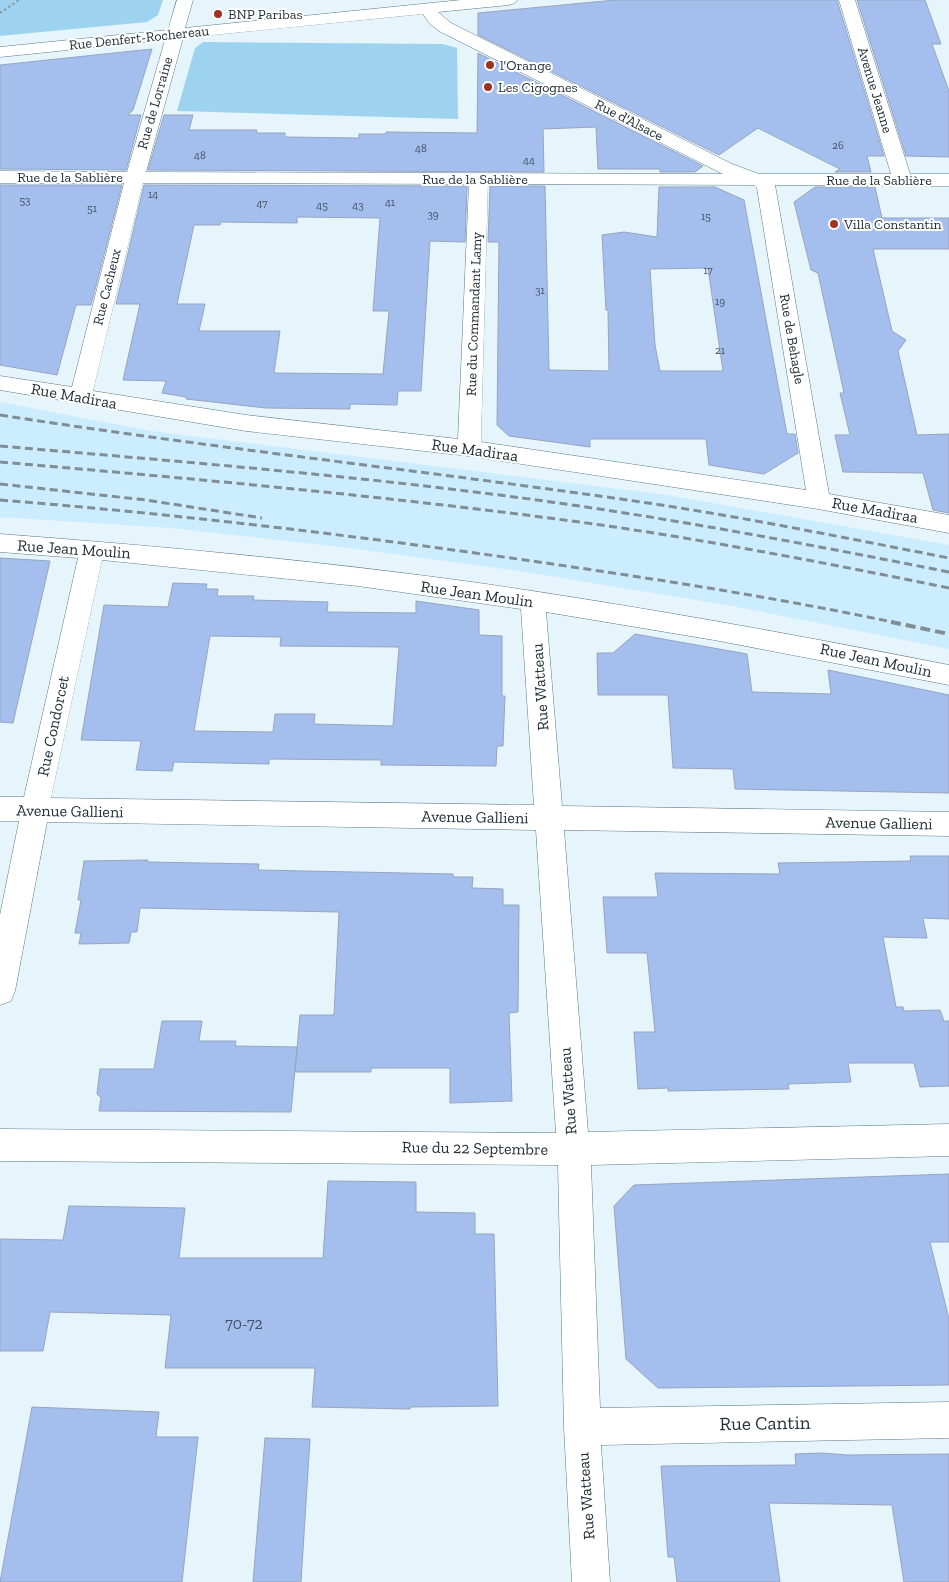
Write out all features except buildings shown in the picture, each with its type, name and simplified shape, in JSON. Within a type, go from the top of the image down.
[{"type":"street","name":"Rue de Lorraine","points":[[135,178],[185,0]]},
{"type":"street","points":[[388,0],[407,9]]},
{"type":"street","name":"Rue Denfert-Rochereau","points":[[0,52],[509,0]]},
{"type":"street","name":"Avenue Jeanne","points":[[847,0],[902,180]]},
{"type":"street","name":"Rue d'Alsace","points":[[427,8],[435,19],[445,27],[725,168],[759,180]]},
{"type":"street","name":"Rue de la Sablière","points":[[0,177],[949,180]]},
{"type":"street","name":"Rue Cacheux","points":[[80,398],[135,178]]},
{"type":"street","name":"Rue du Commandant Lamy","points":[[469,448],[479,180]]},
{"type":"street","name":"Rue de Behagle","points":[[759,180],[766,186],[817,482],[818,500]]},
{"type":"street","name":"Rue Madiraa","points":[[0,383],[80,398],[246,423],[469,448],[818,500],[949,524]]},
{"type":"street","name":"Rue Jean Moulin","points":[[0,543],[92,549],[304,571],[533,601],[808,646],[949,675]]},
{"type":"street","name":"Rue Condorcet","points":[[0,991],[35,810],[92,549]]},
{"type":"street","name":"Rue Watteau","points":[[533,601],[576,1190],[582,1427],[592,1582]]},
{"type":"street","name":"Avenue Gallieni","points":[[0,809],[949,824]]},
{"type":"street","name":"Rue du 22 Septembre","points":[[0,1145],[572,1149],[949,1140]]},
{"type":"street","name":"Rue Cantin","points":[[582,1427],[949,1420]]},
{"type":"path","points":[[0,13],[19,0]]},
{"type":"shaded area","points":[[0,0],[163,0],[158,15],[147,22],[0,36]]},
{"type":"shaded area","points":[[203,42],[443,44],[457,48],[458,119],[177,111],[195,48]]},
{"type":"shaded area","points":[[0,402],[151,431],[667,495],[949,545],[949,649],[732,606],[526,572],[349,548],[172,528],[0,517]]},
{"type":"railway","points":[[0,415],[164,439],[655,504],[949,558]]},
{"type":"railway","points":[[0,446],[327,475],[522,498],[736,532],[949,572]]},
{"type":"railway","points":[[0,462],[297,489],[446,505],[594,524],[772,553],[949,588]]},
{"type":"railway","points":[[0,484],[146,500],[262,518]]},
{"type":"railway","points":[[0,500],[197,519],[459,551],[711,588],[897,623]]},
{"type":"railway","points":[[891,622],[949,634]]},
{"type":"place","name":"BNP Paribas","points":[[218,14]]},
{"type":"place","name":"l'Orange","points":[[490,65]]},
{"type":"place","name":"Les Cigognes","points":[[488,87]]},
{"type":"place","name":"Villa Constantin","points":[[834,224]]}]
